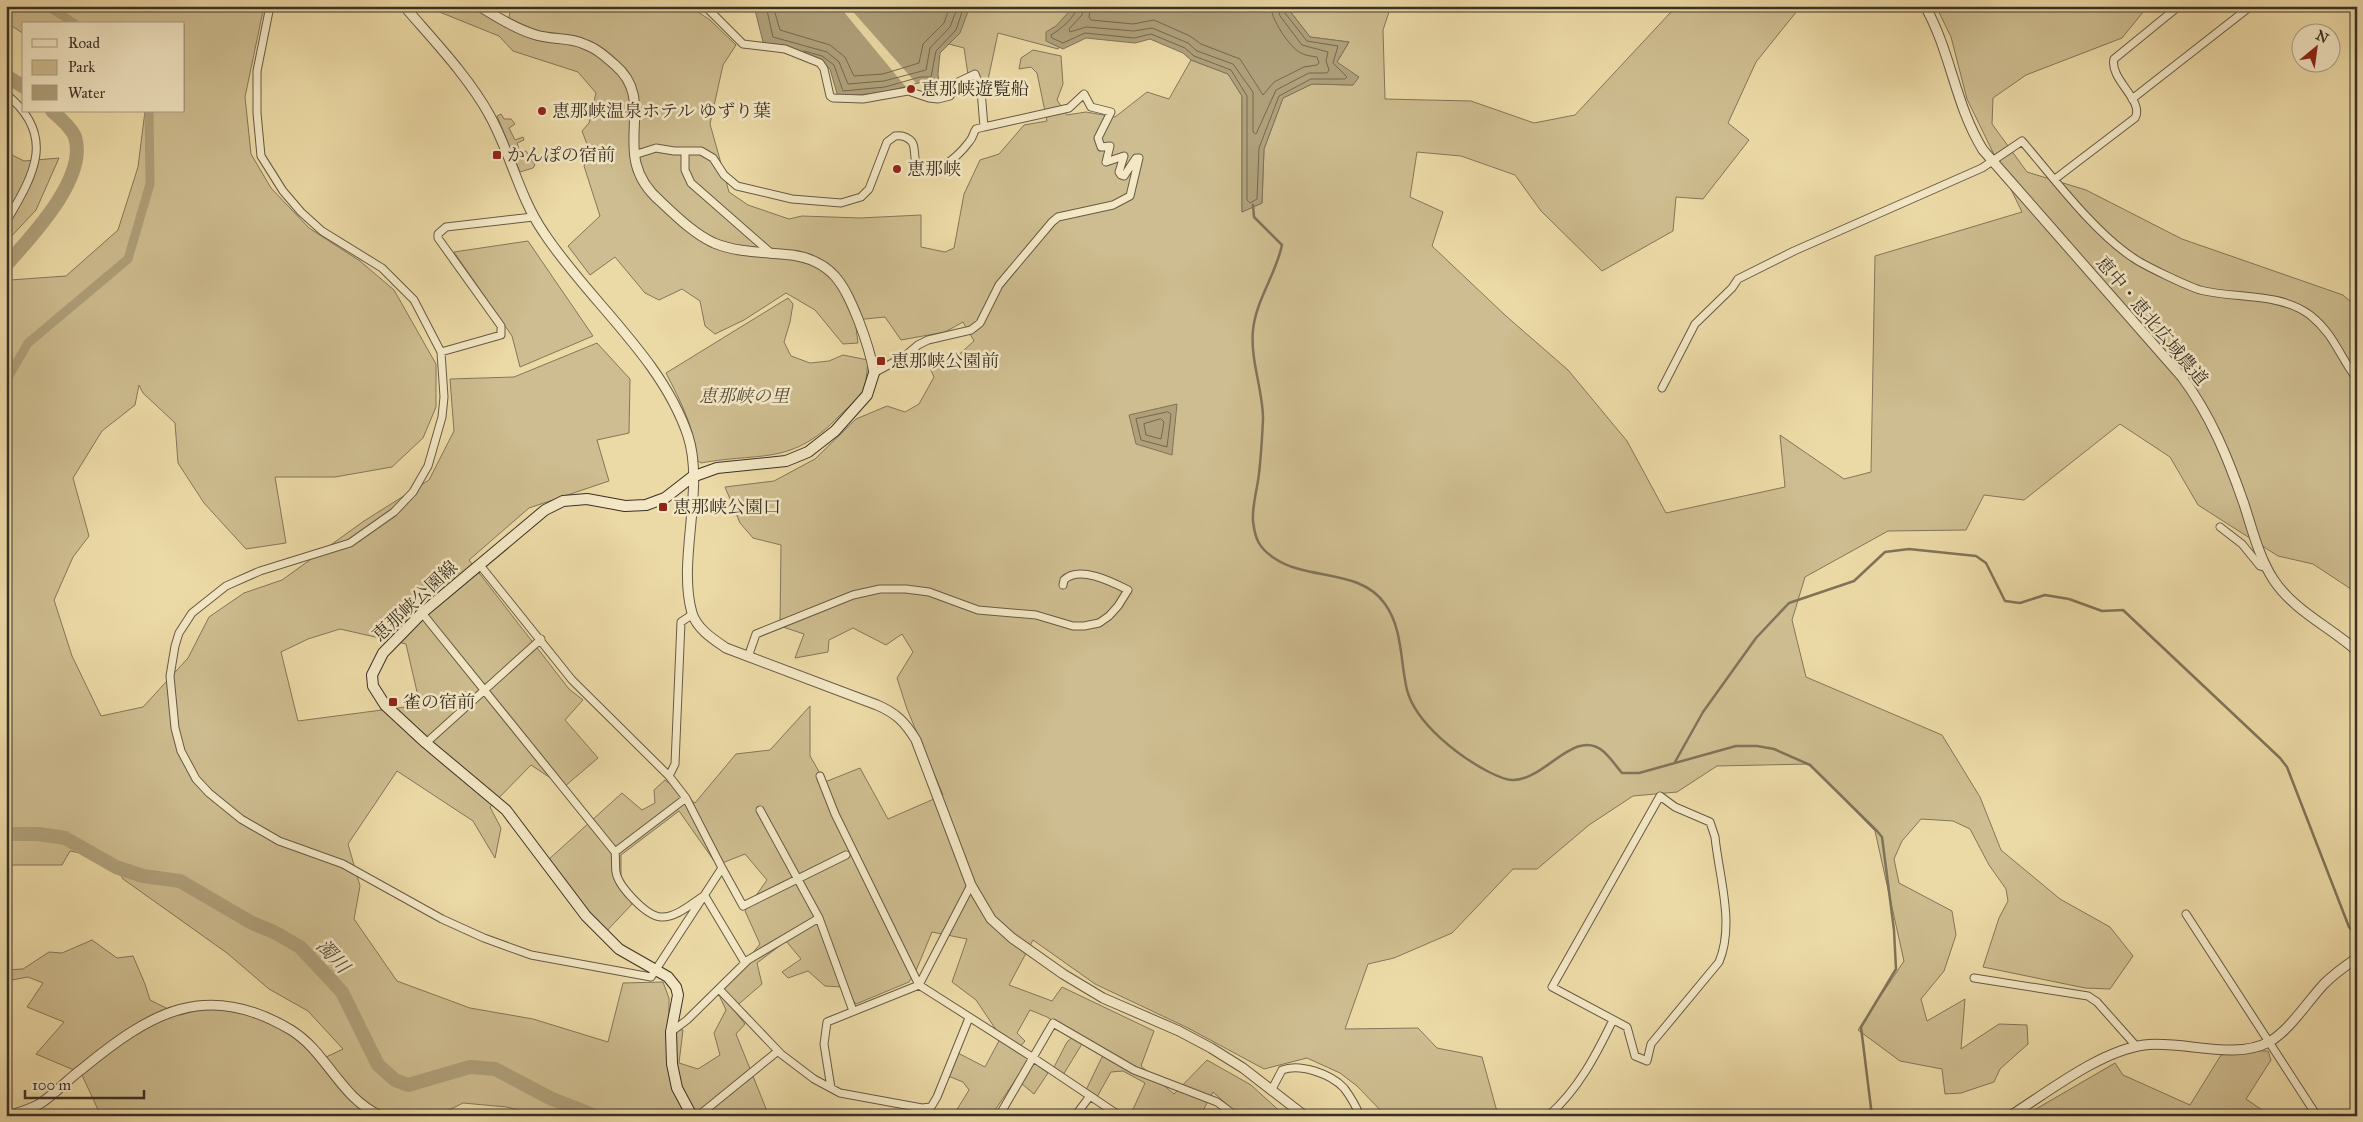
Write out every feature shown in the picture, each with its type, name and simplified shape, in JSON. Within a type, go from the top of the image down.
[{"type":"main road","name":"恵那峡公園線","points":[[692,1116],[678,1088],[672,1064],[671,1032],[678,995],[676,987],[668,977],[619,949],[586,916],[506,810],[426,744],[385,705],[373,686],[372,675],[383,653],[422,613],[478,564],[546,510],[563,501],[587,499],[625,506],[646,505],[665,498],[692,477],[717,468],[786,461],[808,452],[835,431],[867,396],[874,373]]},
{"type":"street","points":[[270,6],[257,71],[257,113],[261,156],[283,191],[301,212],[322,231],[382,268],[414,300],[441,352],[444,398],[442,417],[428,466],[413,492],[394,512],[350,543],[260,571],[234,582],[214,594],[192,613],[179,633],[170,676],[175,728],[182,751],[196,778],[241,820],[279,841],[343,864],[442,919],[484,938],[531,955],[651,977],[722,868]]},
{"type":"street","points":[[404,6],[482,102],[498,130],[533,217],[662,385],[688,436],[692,477],[688,581],[692,614],[705,633],[726,648],[877,705],[892,712],[904,721],[916,740],[971,885],[991,919],[1012,938],[1063,974],[1102,998],[1179,1031],[1211,1048],[1272,1089],[1305,1116]]},
{"type":"street","points":[[479,6],[528,32],[584,43],[617,66],[629,81],[634,95],[634,155],[639,176],[649,191],[704,237],[725,246],[812,260],[828,270],[842,283],[870,353],[874,373],[905,356],[918,344],[971,330],[980,322],[999,285],[1058,217],[1113,205],[1130,196],[1140,158],[1136,158],[1124,176],[1120,175],[1119,172],[1124,156],[1106,162],[1110,146],[1101,147],[1098,138],[1111,112],[1091,107],[1084,94],[1069,108],[976,129],[968,144],[940,168],[932,172],[924,170],[917,164],[910,140],[904,136],[894,136],[887,142],[869,189],[861,197],[841,204],[792,199],[737,186],[724,175],[712,158],[707,154],[694,150],[656,148],[634,155]]},
{"type":"street","points":[[705,6],[743,44],[784,50],[820,63],[824,69],[830,96],[833,98],[863,99],[908,91],[938,99],[950,96],[958,82],[975,74],[981,90],[984,127]]},
{"type":"street","name":"恵中・恵北広域農道","points":[[1925,6],[1940,33],[1962,107],[1975,138],[1992,162],[2157,346],[2192,390],[2226,452],[2267,568],[2281,590],[2299,609],[2357,651]]},
{"type":"street","points":[[2055,179],[2135,118],[2137,110],[2113,69],[2114,59],[2179,6]]},
{"type":"street","points":[[2132,99],[2251,6]]},
{"type":"street","points":[[6,94],[22,110]]},
{"type":"street","points":[[6,222],[31,178],[38,152],[35,137],[24,112]]},
{"type":"street","points":[[1662,388],[1695,324],[1732,288],[1738,279],[1786,254],[1992,162],[2022,141],[2104,234],[2132,258],[2198,289],[2228,295],[2268,299],[2293,306],[2309,314],[2330,333],[2357,379]]},
{"type":"street","points":[[685,151],[685,170],[691,183],[772,254]]},
{"type":"street","points":[[441,352],[501,335],[501,326],[438,238],[438,234],[446,227],[533,217]]},
{"type":"street","points":[[2220,526],[2242,544],[2260,566],[2267,568]]},
{"type":"street","points":[[478,564],[541,639],[572,680],[669,776],[686,798],[743,906],[846,856]]},
{"type":"street","points":[[748,657],[756,634],[853,594],[880,589],[906,589],[929,592],[978,610],[1036,615],[1073,626],[1099,623],[1118,606],[1128,590],[1098,576],[1071,575],[1064,580],[1063,585]]},
{"type":"street","points":[[422,613],[616,852],[616,873],[621,883],[643,908],[652,914],[662,917],[676,914],[705,896]]},
{"type":"street","points":[[669,776],[675,764],[680,622],[692,614]]},
{"type":"street","points":[[426,744],[541,639]]},
{"type":"street","points":[[820,776],[836,814],[919,985],[1120,1116]]},
{"type":"street","points":[[1660,796],[1675,807],[1710,822],[1715,837],[1724,910],[1726,933],[1724,950],[1719,962],[1651,1044],[1647,1061],[1635,1056],[1627,1027],[1613,1020],[1552,987],[1660,796]]},
{"type":"street","points":[[616,852],[686,798]]},
{"type":"street","points":[[760,810],[819,918],[853,1011]]},
{"type":"street","points":[[831,1088],[824,1044],[824,1029],[827,1022],[919,985],[971,885]]},
{"type":"street","points":[[705,896],[745,963]]},
{"type":"street","points":[[2186,914],[2318,1116]]},
{"type":"street","points":[[671,1032],[687,1020],[745,963],[819,918]]},
{"type":"street","points":[[2010,1116],[2087,1067],[2110,1055],[2136,1047],[2170,1044],[2242,1049],[2269,1042],[2325,983],[2357,958]]},
{"type":"street","points":[[1974,978],[2088,996],[2097,1002],[2136,1047]]},
{"type":"street","points":[[719,989],[778,1051],[814,1079],[840,1093],[922,1108],[931,1107],[969,1018]]},
{"type":"street","points":[[9,1116],[40,1103],[113,1043],[149,1020],[172,1011],[202,1005],[223,1005],[250,1011],[293,1031],[314,1049],[340,1084],[357,1102],[381,1116]]},
{"type":"street","points":[[1548,1116],[1577,1084],[1596,1055],[1613,1020]]},
{"type":"street","points":[[999,1116],[1053,1023],[1134,1070],[1217,1102],[1236,1116]]},
{"type":"street","points":[[698,1116],[778,1051]]},
{"type":"street","points":[[1272,1089],[1282,1070],[1292,1066],[1317,1072],[1344,1088],[1360,1116]]},
{"type":"street","points":[[1075,1116],[1090,1096]]},
{"type":"green space","points":[[6,6],[264,6],[245,97],[251,154],[271,188],[309,228],[360,261],[394,290],[436,364],[436,407],[423,438],[392,467],[335,477],[275,477],[286,543],[246,549],[204,503],[178,463],[175,423],[143,393],[139,385],[135,405],[102,431],[73,478],[89,536],[73,557],[54,600],[72,656],[101,716],[143,707],[188,658],[209,617],[244,593],[282,580],[364,521],[429,480],[454,431],[450,379],[514,377],[597,343],[630,379],[629,433],[597,440],[609,481],[529,508],[469,560],[569,689],[583,700],[565,720],[598,758],[564,787],[531,765],[490,807],[501,828],[495,858],[473,821],[397,771],[348,844],[360,886],[354,919],[397,981],[470,1008],[533,1019],[608,1042],[623,983],[663,982],[669,998],[669,1029],[683,1030],[679,1063],[698,1069],[720,1055],[714,1033],[726,1010],[719,995],[760,944],[745,911],[767,880],[745,854],[717,865],[679,811],[621,855],[621,876],[634,902],[601,937],[548,860],[622,793],[642,810],[655,803],[654,790],[665,780],[695,803],[736,754],[770,750],[810,706],[810,756],[825,782],[860,768],[888,819],[943,795],[907,709],[897,678],[913,652],[902,634],[886,645],[853,628],[829,640],[828,652],[795,658],[804,634],[780,626],[781,545],[753,538],[740,523],[725,487],[774,481],[815,459],[856,419],[887,406],[905,412],[919,404],[934,377],[927,362],[938,359],[954,359],[974,341],[963,322],[945,332],[901,340],[885,317],[855,320],[858,343],[843,344],[815,310],[786,293],[744,320],[715,334],[705,326],[700,301],[682,289],[659,300],[645,293],[615,257],[590,275],[568,246],[600,216],[584,166],[590,152],[582,131],[589,123],[596,93],[578,72],[513,51],[499,36],[432,9],[414,6],[472,6],[506,27],[512,6],[689,6],[710,20],[736,45],[723,65],[710,124],[729,192],[748,205],[789,219],[802,216],[860,218],[921,215],[921,247],[945,252],[954,248],[964,194],[980,160],[999,154],[1024,125],[1047,121],[1037,73],[1031,67],[1019,69],[1021,58],[1033,50],[1061,56],[1063,84],[1057,100],[1067,115],[1086,112],[1115,117],[1147,92],[1169,99],[1191,60],[1228,74],[1242,96],[1242,212],[1262,203],[1264,149],[1283,98],[1312,84],[1353,85],[1337,62],[1349,42],[1310,37],[1289,10],[1291,6],[1391,6],[1383,30],[1385,99],[1471,101],[1534,123],[1575,115],[1670,13],[1680,6],[1801,6],[1756,62],[1728,123],[1749,140],[1703,199],[1676,197],[1673,231],[1602,271],[1541,211],[1515,175],[1461,156],[1417,152],[1410,197],[1443,212],[1432,246],[1506,316],[1568,370],[1627,441],[1666,513],[1785,487],[1780,435],[1844,479],[1871,472],[1875,256],[2022,212],[1967,99],[1951,37],[1936,6],[2148,6],[2122,38],[2026,75],[1993,98],[1992,124],[2027,172],[2086,190],[2182,239],[2343,295],[2357,307],[2357,593],[2313,564],[2278,556],[2198,505],[2170,457],[2120,424],[2024,500],[1984,495],[1966,530],[1888,531],[1805,577],[1792,620],[1806,677],[1942,735],[1980,797],[2001,850],[2060,899],[2110,927],[2133,956],[2110,989],[2085,988],[1983,967],[1999,918],[2008,901],[2006,889],[1989,865],[1970,829],[1953,821],[1921,819],[1902,841],[1894,859],[1899,883],[1952,911],[1956,935],[1944,971],[1921,999],[1927,1021],[1965,999],[1961,1049],[1999,1024],[2027,1025],[2028,1044],[2000,1069],[1994,1082],[1961,1093],[1945,1094],[1942,1069],[1900,1061],[1858,1030],[1904,961],[1875,831],[1810,764],[1717,766],[1677,792],[1633,796],[1589,825],[1537,869],[1513,869],[1452,933],[1394,958],[1368,964],[1345,1029],[1418,1028],[1437,1048],[1482,1057],[1496,1108],[1501,1116],[1386,1116],[1357,1086],[1340,1073],[1307,1058],[1264,1069],[1188,1028],[1095,984],[1033,940],[1009,985],[1052,1001],[1062,987],[1154,1031],[1141,1066],[1174,1094],[1207,1060],[1251,1085],[1285,1116],[1240,1116],[1213,1092],[1200,1116],[1130,1116],[1145,1083],[1123,1071],[1111,1072],[1097,1097],[1086,1090],[1103,1055],[1082,1044],[1063,1075],[1053,1069],[1067,1042],[1075,1035],[1047,1017],[1030,1010],[1017,1033],[1025,1041],[1020,1047],[1026,1057],[1048,1073],[1034,1094],[1016,1079],[991,1116],[953,1116],[969,1090],[963,1082],[948,1076],[958,1053],[985,1067],[1001,1037],[976,1000],[952,982],[967,939],[932,932],[915,973],[909,982],[856,1004],[842,987],[825,986],[808,971],[788,978],[782,972],[801,959],[786,941],[757,963],[762,984],[733,1009],[745,1024],[736,1034],[769,1116],[537,1116],[507,1107],[463,1103],[447,1111],[448,1116],[101,1116],[81,1073],[36,1054],[64,1022],[27,1007],[43,983],[28,977],[6,981],[6,970],[23,969],[49,952],[62,953],[92,940],[117,958],[133,956],[150,1000],[180,1015],[206,1008],[240,1012],[269,1021],[291,1034],[320,1060],[343,1049],[308,1011],[269,989],[227,953],[123,879],[111,859],[70,851],[62,865],[6,865],[6,287],[10,280],[66,276],[118,230],[138,167],[145,112],[185,112],[185,22],[22,22],[22,33],[6,22]],"holes":[[[340,629],[406,644],[420,705],[298,721],[281,652],[308,639]]]},
{"type":"green space","points":[[954,6],[1086,6],[1058,49],[998,33],[988,80],[968,75],[964,48],[945,43]]},
{"type":"green space","points":[[501,114],[504,119],[511,119],[515,124],[509,128],[515,140],[523,137],[524,140],[517,143],[520,152],[526,151],[535,165],[533,168],[520,172],[497,116]]},
{"type":"green space","points":[[6,152],[24,161],[59,158],[36,210],[6,242]]},
{"type":"green space","points":[[528,241],[593,336],[520,367],[512,336],[454,252]]},
{"type":"green space","name":"恵那峡の里","points":[[788,298],[793,304],[784,342],[791,356],[810,363],[829,361],[843,355],[868,360],[866,381],[860,395],[822,432],[791,450],[775,454],[701,463],[697,460],[696,448],[686,415],[666,373]]},
{"type":"green space","points":[[2268,1051],[2271,1060],[2246,1099],[2271,1116],[2024,1116],[2115,1063],[2123,1075],[2190,1105],[2221,1055]]},
{"type":"water","points":[[754,6],[970,6],[960,33],[940,53],[939,84],[933,90],[928,82],[922,82],[886,92],[838,97],[830,69],[820,61],[764,46]]},
{"type":"water","points":[[1074,6],[1291,6],[1289,10],[1310,37],[1349,42],[1337,62],[1359,77],[1353,85],[1312,84],[1283,98],[1264,149],[1262,203],[1242,212],[1242,96],[1228,74],[1191,60],[1183,53],[1150,39],[1135,43],[1086,38],[1063,49],[1046,41],[1046,32],[1056,26]]},
{"type":"water","points":[[1177,404],[1172,455],[1136,444],[1129,415]]},
{"type":"pier","points":[[839,6],[848,6],[916,83],[905,86]]},
{"type":"waterway","points":[[48,6],[72,22]]},
{"type":"waterway","points":[[6,76],[22,86]]},
{"type":"waterway","points":[[6,265],[55,206],[73,170],[77,153],[75,137],[53,112]]},
{"type":"waterway","points":[[6,381],[28,343],[128,259],[150,184],[149,112]]},
{"type":"waterway","points":[[1253,205],[1254,217],[1282,245],[1258,308],[1253,330],[1253,352],[1263,419],[1260,466],[1253,521],[1255,533],[1261,547],[1274,558],[1287,565],[1348,580],[1362,585],[1374,593],[1385,604],[1395,624],[1407,690],[1412,703],[1420,715],[1440,738],[1465,758],[1500,777],[1512,780],[1524,778],[1536,773],[1570,750],[1592,745],[1603,751],[1622,773],[1639,773],[1736,746],[1757,746],[1774,749],[1810,765],[1882,837],[1894,930],[1896,969],[1861,1027],[1872,1116]]},
{"type":"waterway","points":[[1675,762],[1703,712],[1756,638],[1789,603],[1854,581],[1885,552],[1909,549],[1976,556],[1986,563],[2005,601],[2020,603],[2045,595],[2069,599],[2102,611],[2123,610],[2280,758],[2287,767],[2349,927],[2355,934]]},
{"type":"waterway","name":"濁川","points":[[6,834],[39,834],[65,838],[116,867],[143,876],[180,881],[252,923],[274,932],[300,947],[342,992],[378,1065],[395,1080],[408,1085],[470,1067],[495,1069],[550,1098],[595,1116]]},
{"type":"place","name":"恵那峡遊覧船","points":[[911,89]]},
{"type":"place","name":"恵那峡温泉ホテル ゆずり葉","points":[[542,111]]},
{"type":"place","name":"かんぽの宿前","points":[[497,155]]},
{"type":"place","name":"恵那峡","points":[[897,169]]},
{"type":"place","name":"恵那峡公園前","points":[[881,361]]},
{"type":"place","name":"恵那峡公園口","points":[[663,507]]},
{"type":"place","name":"雀の宿前","points":[[393,702]]}]
